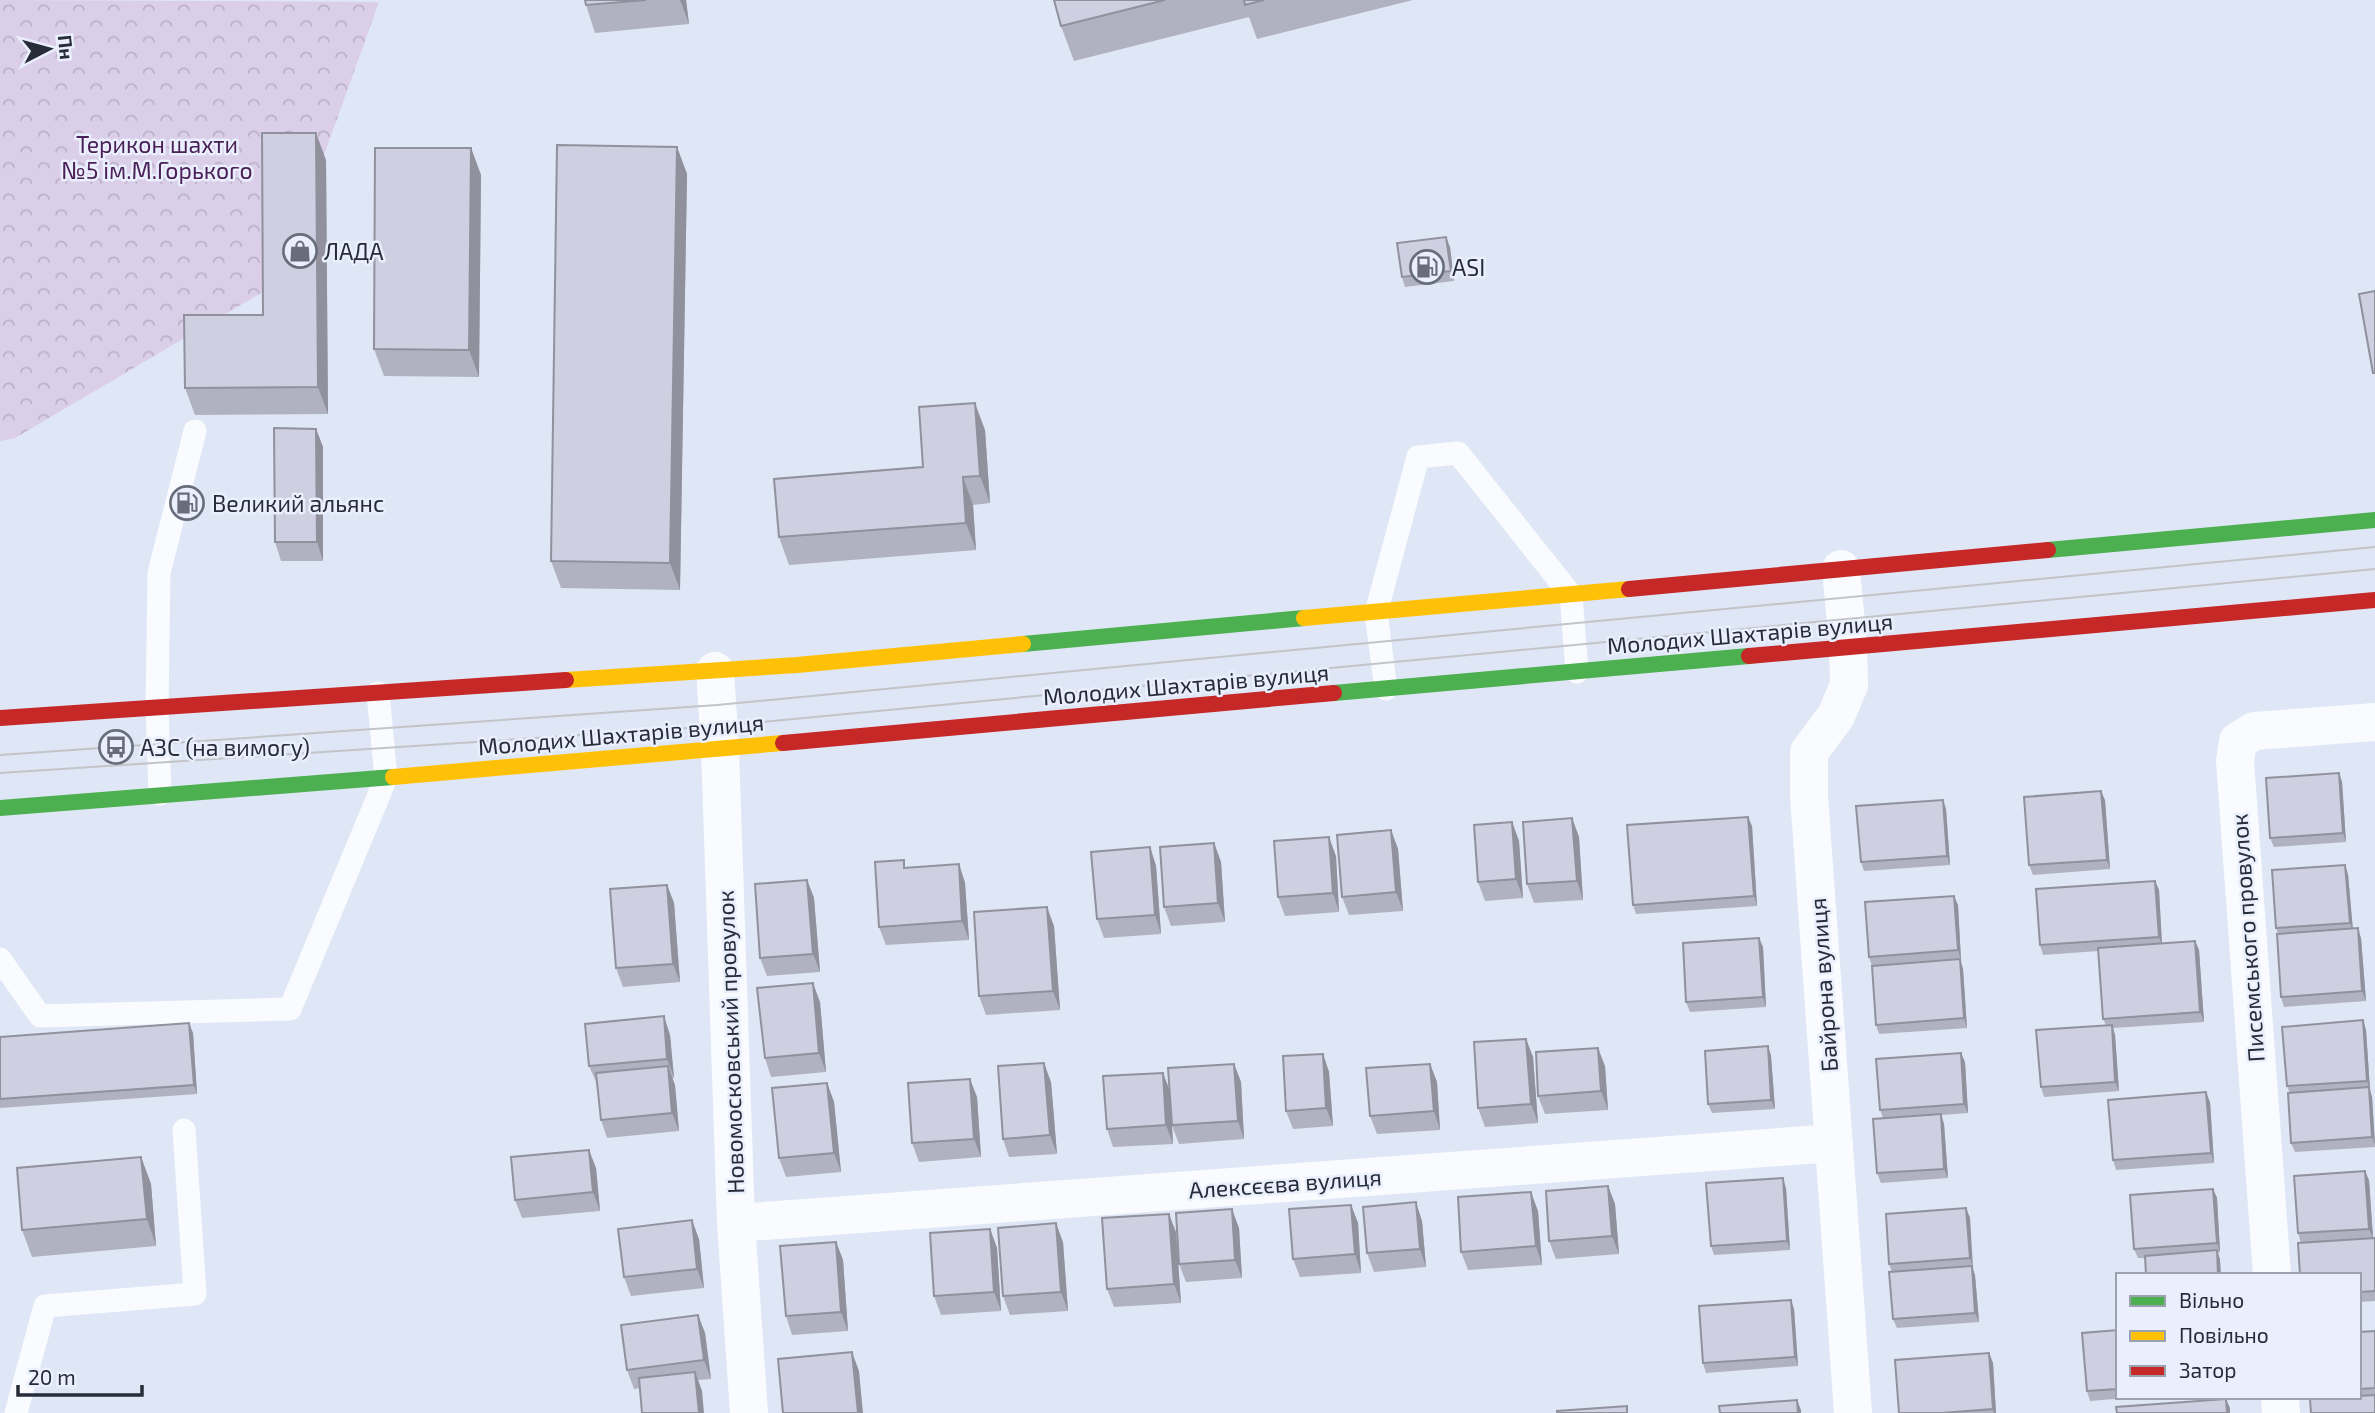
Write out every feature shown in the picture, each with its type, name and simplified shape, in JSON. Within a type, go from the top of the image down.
[{"type":"main road","points":[[0,718],[715,671],[1376,613],[2375,520]]},
{"type":"main road","name":"Молодих Шахтарів вулиця","points":[[0,808],[386,778],[2375,600]]},
{"type":"street","name":"Байрона вулиця","points":[[1841,569],[1849,685],[1836,716],[1809,752],[1853,1413]]},
{"type":"street","name":"Новомосковський провулок","points":[[715,671],[736,1223],[749,1413]]},
{"type":"street","name":"Писемського провулок","points":[[2272,1273],[2236,775],[2238,741],[2254,731],[2375,722]]},
{"type":"street","name":"Алексєєва вулиця","points":[[736,1223],[1833,1143]]},
{"type":"lane","points":[[160,794],[157,708],[159,573],[195,431]]},
{"type":"lane","points":[[1386,689],[1376,613],[1418,457],[1458,453],[1571,595],[1577,672]]},
{"type":"lane","points":[[0,959],[40,1016],[290,1009],[386,778],[378,693]]},
{"type":"lane","points":[[16,1413],[45,1306],[195,1294],[184,1129]]},
{"type":"green space","name":"Терикон шахти №5 ім.М.Горького","points":[[0,0],[379,2],[278,283],[15,438],[0,441]]},
{"type":"building","points":[[585,0],[646,0],[586,5]]},
{"type":"building","points":[[1054,0],[1165,0],[1061,26]]},
{"type":"building","points":[[1244,0],[1264,0],[1245,5]]},
{"type":"building","name":"ЛАДА","points":[[262,133],[316,133],[318,387],[185,388],[184,315],[263,315]]},
{"type":"building","points":[[557,145],[677,147],[670,563],[551,561]]},
{"type":"building","points":[[375,148],[471,148],[469,350],[374,349]]},
{"type":"building","name":"ASI","points":[[1446,237],[1451,271],[1402,277],[1397,243]]},
{"type":"building","points":[[2375,291],[2375,373],[2373,373],[2359,294]]},
{"type":"building","points":[[975,403],[980,476],[963,477],[966,523],[779,537],[774,479],[923,467],[919,407]]},
{"type":"building","points":[[274,428],[316,429],[317,542],[275,542]]},
{"type":"building","points":[[2339,773],[2343,833],[2270,838],[2266,778]]},
{"type":"building","points":[[2101,791],[2107,860],[2029,865],[2024,797]]},
{"type":"building","points":[[1943,800],[1947,856],[1861,862],[1856,806]]},
{"type":"building","points":[[1748,817],[1754,896],[1633,905],[1627,825]]},
{"type":"building","points":[[1572,818],[1577,881],[1527,884],[1523,822]]},
{"type":"building","points":[[1512,822],[1516,879],[1478,882],[1474,825]]},
{"type":"building","points":[[1391,830],[1396,892],[1342,897],[1337,835]]},
{"type":"building","points":[[1329,837],[1333,893],[1278,897],[1274,841]]},
{"type":"building","points":[[1214,843],[1218,903],[1164,907],[1160,847]]},
{"type":"building","points":[[1150,847],[1155,915],[1097,919],[1091,852]]},
{"type":"building","points":[[904,860],[904,868],[959,864],[962,921],[879,927],[875,862]]},
{"type":"building","points":[[2345,865],[2350,923],[2276,928],[2272,870]]},
{"type":"building","points":[[807,880],[813,954],[760,958],[755,884]]},
{"type":"building","points":[[2155,881],[2159,937],[2040,945],[2036,889]]},
{"type":"building","points":[[667,885],[673,964],[616,968],[610,889]]},
{"type":"building","points":[[1954,896],[1958,950],[1869,957],[1865,902]]},
{"type":"building","points":[[1047,907],[1053,991],[979,996],[974,912]]},
{"type":"building","points":[[2358,928],[2362,991],[2281,997],[2277,934]]},
{"type":"building","points":[[1759,938],[1763,997],[1686,1002],[1683,943]]},
{"type":"building","points":[[2195,941],[2200,1012],[2103,1019],[2098,948]]},
{"type":"building","points":[[1960,959],[1964,1018],[1876,1025],[1872,966]]},
{"type":"building","points":[[813,983],[819,1053],[765,1058],[757,988]]},
{"type":"building","points":[[664,1016],[667,1059],[589,1066],[585,1024]]},
{"type":"building","points":[[2363,1020],[2367,1081],[2287,1086],[2282,1027]]},
{"type":"building","points":[[189,1023],[194,1085],[0,1099],[0,1037]]},
{"type":"building","points":[[2112,1025],[2115,1082],[2041,1087],[2036,1030]]},
{"type":"building","points":[[1526,1039],[1531,1104],[1478,1108],[1474,1042]]},
{"type":"building","points":[[1768,1046],[1771,1100],[1708,1104],[1705,1051]]},
{"type":"building","points":[[1598,1048],[1601,1091],[1538,1096],[1536,1052]]},
{"type":"building","points":[[1961,1053],[1964,1104],[1880,1110],[1876,1059]]},
{"type":"building","points":[[1323,1054],[1326,1108],[1286,1111],[1283,1056]]},
{"type":"building","points":[[1044,1063],[1050,1135],[1003,1139],[998,1066]]},
{"type":"building","points":[[1234,1064],[1238,1121],[1172,1125],[1168,1068]]},
{"type":"building","points":[[1430,1064],[1434,1111],[1370,1116],[1366,1068]]},
{"type":"building","points":[[668,1066],[672,1113],[601,1120],[596,1073]]},
{"type":"building","points":[[1163,1073],[1166,1125],[1107,1129],[1103,1076]]},
{"type":"building","points":[[970,1079],[974,1139],[912,1143],[908,1083]]},
{"type":"building","points":[[827,1083],[834,1153],[779,1158],[772,1088]]},
{"type":"building","points":[[2369,1087],[2372,1137],[2291,1143],[2288,1093]]},
{"type":"building","points":[[2206,1092],[2211,1153],[2113,1160],[2108,1100]]},
{"type":"building","points":[[1941,1114],[1944,1169],[1877,1173],[1873,1119]]},
{"type":"building","points":[[589,1150],[593,1192],[515,1200],[511,1157]]},
{"type":"building","points":[[141,1157],[147,1219],[22,1230],[17,1168]]},
{"type":"building","points":[[2365,1171],[2369,1229],[2298,1233],[2294,1176]]},
{"type":"building","points":[[1783,1178],[1787,1241],[1711,1246],[1706,1183]]},
{"type":"building","points":[[1608,1186],[1612,1236],[1549,1241],[1546,1191]]},
{"type":"building","points":[[2213,1189],[2217,1243],[2134,1249],[2130,1195]]},
{"type":"building","points":[[1531,1192],[1536,1246],[1461,1252],[1458,1197]]},
{"type":"building","points":[[1416,1202],[1420,1249],[1367,1253],[1363,1207]]},
{"type":"building","points":[[1351,1205],[1355,1254],[1293,1259],[1289,1209]]},
{"type":"building","points":[[1966,1208],[1970,1258],[1889,1264],[1886,1214]]},
{"type":"building","points":[[1232,1209],[1235,1260],[1179,1264],[1176,1213]]},
{"type":"building","points":[[1169,1214],[1174,1284],[1107,1289],[1102,1218]]},
{"type":"building","points":[[692,1220],[697,1269],[624,1277],[618,1229]]},
{"type":"building","points":[[1056,1223],[1061,1292],[1003,1296],[998,1228]]},
{"type":"building","points":[[990,1229],[994,1292],[934,1296],[930,1233]]},
{"type":"building","points":[[2375,1238],[2375,1291],[2361,1292],[2361,1273],[2300,1273],[2298,1243]]},
{"type":"building","points":[[836,1242],[841,1312],[786,1316],[780,1246]]},
{"type":"building","points":[[2217,1250],[2218,1273],[2146,1273],[2145,1256]]},
{"type":"building","points":[[1972,1266],[1975,1313],[1893,1319],[1889,1272]]},
{"type":"building","points":[[1791,1300],[1795,1357],[1703,1363],[1699,1306]]},
{"type":"building","points":[[698,1315],[704,1360],[627,1370],[621,1325]]},
{"type":"building","points":[[2116,1330],[2116,1389],[2087,1391],[2082,1333]]},
{"type":"building","points":[[2375,1331],[2375,1388],[2361,1389],[2361,1332]]},
{"type":"building","points":[[852,1352],[858,1413],[783,1413],[778,1359]]},
{"type":"building","points":[[1989,1353],[1993,1409],[1899,1413],[1895,1360]]},
{"type":"building","points":[[695,1372],[699,1413],[642,1413],[639,1378]]},
{"type":"building","points":[[2375,1395],[2375,1413],[2311,1413],[2310,1399],[2361,1399],[2361,1396]]},
{"type":"building","points":[[2226,1399],[2227,1413],[2117,1413],[2116,1407]]},
{"type":"building","points":[[1797,1400],[1798,1413],[1720,1413],[1719,1406]]},
{"type":"building","points":[[1627,1406],[1627,1413],[1557,1413],[1557,1411]]},
{"type":"tram line","points":[[0,755],[717,705],[2375,547]]},
{"type":"tram line","points":[[0,773],[719,726],[2375,569]]},
{"type":"traffic: fast","points":[[2048,550],[2375,520]]},
{"type":"traffic: fast","points":[[1023,644],[1304,618]]},
{"type":"traffic: fast","points":[[1334,693],[1749,656]]},
{"type":"traffic: fast","points":[[0,808],[393,777]]},
{"type":"traffic: slow","points":[[1304,618],[1629,589]]},
{"type":"traffic: slow","points":[[566,680],[797,665],[1023,644]]},
{"type":"traffic: slow","points":[[393,777],[783,743]]},
{"type":"traffic: jam","points":[[1629,589],[2048,550]]},
{"type":"traffic: jam","points":[[1749,656],[2375,600]]},
{"type":"traffic: jam","points":[[0,718],[566,680]]},
{"type":"traffic: jam","points":[[783,743],[1334,693]]},
{"type":"place","name":"ЛАДА","points":[[300,251]]},
{"type":"place","name":"ASI","points":[[1427,267]]},
{"type":"place","name":"Великий альянс","points":[[187,503]]},
{"type":"place","name":"АЗС (на вимогу)","points":[[116,747]]}]
